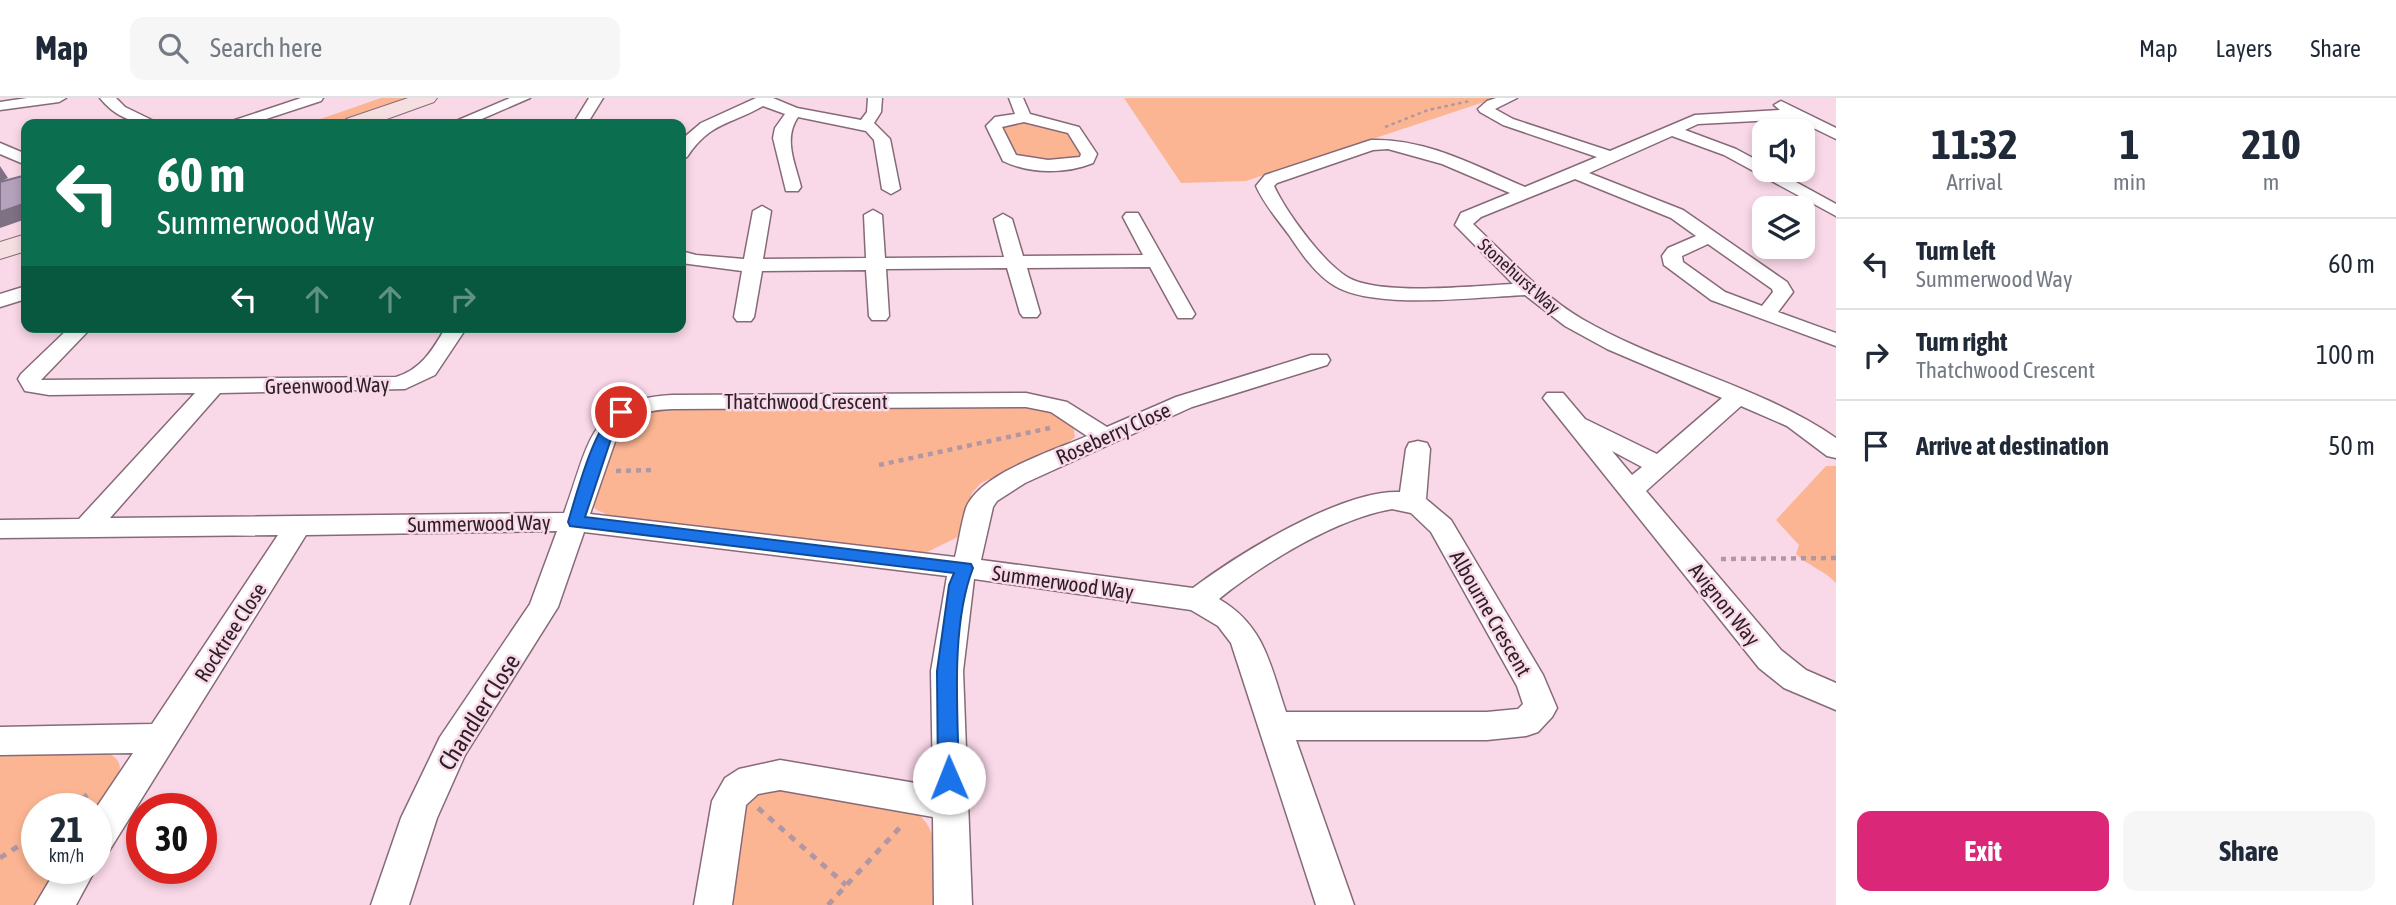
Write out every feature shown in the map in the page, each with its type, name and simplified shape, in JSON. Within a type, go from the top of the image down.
[{"type":"main road","points":[[368,119],[427,98]]},
{"type":"main road","points":[[0,251],[21,244]]},
{"type":"street","points":[[0,106],[60,98]]},
{"type":"street","points":[[107,98],[120,110],[141,119]]},
{"type":"street","points":[[252,119],[316,98]]},
{"type":"street","points":[[470,119],[523,98]]},
{"type":"street","points":[[583,119],[596,98]]},
{"type":"street","points":[[866,124],[874,112],[875,98]]},
{"type":"street","points":[[1016,98],[1024,117]]},
{"type":"street","points":[[1510,98],[1492,104],[1485,110],[1508,122],[1611,157]]},
{"type":"street","points":[[1771,98],[1836,134]]},
{"type":"street","points":[[686,143],[700,129],[764,99],[794,112],[831,121],[866,124],[882,139],[891,189]]},
{"type":"street","points":[[792,187],[781,138],[794,112]]},
{"type":"street","points":[[1673,131],[1703,117],[1796,114]]},
{"type":"street","points":[[1024,117],[1074,130],[1088,154],[1087,160],[1072,164],[1013,161],[994,126],[1000,120],[1024,117]]},
{"type":"street","points":[[1673,131],[1723,149],[1836,211]]},
{"type":"street","name":"Stonehurst Way","points":[[1673,131],[1467,217],[1464,225],[1530,289],[1585,329],[1795,421],[1836,450]]},
{"type":"street","points":[[1524,192],[1413,148],[1388,143],[1371,145],[1271,179],[1265,186],[1270,197],[1333,276],[1352,287],[1387,292],[1530,289]]},
{"type":"street","points":[[0,148],[21,158]]},
{"type":"street","points":[[1574,173],[1677,214],[1780,286],[1782,296],[1766,316]]},
{"type":"street","points":[[744,317],[762,211]]},
{"type":"street","points":[[873,215],[878,316]]},
{"type":"street","points":[[1132,217],[1185,314]]},
{"type":"street","points":[[1003,219],[1030,313]]},
{"type":"street","points":[[1710,236],[1675,252],[1672,256],[1674,265],[1718,296],[1836,341]]},
{"type":"street","points":[[686,258],[706,263],[753,265],[1157,261]]},
{"type":"street","points":[[0,302],[21,294]]},
{"type":"street","name":"Greenwood Way","points":[[76,333],[36,370],[29,379],[33,386],[387,385],[408,382],[430,369],[453,333]]},
{"type":"street","name":"Roseberry Close","points":[[953,905],[937,802],[947,671],[958,585],[965,568],[980,507],[988,495],[1016,477],[1184,402],[1318,360]]},
{"type":"street","points":[[88,526],[213,387]]},
{"type":"street","points":[[1631,490],[1739,396]]},
{"type":"street","name":"Avignon Way","points":[[1555,398],[1782,670],[1807,686],[1836,697]]},
{"type":"street","name":"Thatchwood Crescent","points":[[576,522],[606,433],[616,418],[631,408],[653,402],[1026,400],[1059,407],[1103,436]]},
{"type":"street","name":"Avignon Way","points":[[1574,421],[1659,465]]},
{"type":"street","points":[[1198,600],[1235,572],[1334,519],[1376,502],[1390,500],[1412,503],[1418,449]]},
{"type":"street","name":"Albourne Crescent","points":[[1275,726],[1487,726],[1526,722],[1541,708],[1532,684],[1441,527],[1428,512],[1412,503]]},
{"type":"street","name":"Summerwood Way","points":[[0,528],[576,522],[965,568],[1198,600],[1228,618],[1241,632],[1335,905]]},
{"type":"street","name":"Chandler Close","points":[[390,905],[419,818],[452,747],[536,619],[576,522]]},
{"type":"street","name":"Rocktree Close","points":[[112,814],[298,525]]},
{"type":"street","points":[[0,741],[161,738]]},
{"type":"street","points":[[713,905],[729,801],[737,789],[758,778],[780,775],[937,802]]},
{"type":"street","points":[[54,905],[68,884]]},
{"type":"path","points":[[879,465],[1062,425],[1077,418]]},
{"type":"path","points":[[592,471],[654,470]]},
{"type":"path","points":[[1688,559],[1836,558]]},
{"type":"path","points":[[737,789],[846,885]]},
{"type":"path","points":[[828,905],[846,885],[937,802]]},
{"type":"path","points":[[0,858],[21,844]]},
{"type":"shaded area","points":[[381,98],[409,98],[351,119],[320,119]]},
{"type":"shaded area","points":[[1124,98],[1496,98],[1246,181],[1181,183]]},
{"type":"shaded area","points":[[1023,120],[1069,131],[1082,156],[1075,161],[1018,160],[1000,124]]},
{"type":"shaded area","points":[[1028,405],[1048,409],[1073,425],[1075,437],[1065,445],[981,483],[972,493],[962,535],[923,554],[608,515],[595,509],[593,504],[618,423],[642,409]]},
{"type":"shaded area","points":[[1826,466],[1836,466],[1836,583],[1796,554],[1799,545],[1776,520]]},
{"type":"shaded area","points":[[101,751],[118,761],[120,768],[107,793],[21,793],[21,884],[50,884],[36,905],[0,905],[0,752]]},
{"type":"shaded area","points":[[771,787],[914,811],[924,819],[934,841],[937,905],[728,905],[747,797]]},
{"type":"building","points":[[21,176],[21,205],[0,212],[0,182]]},
{"type":"route","points":[[621,412],[606,433],[576,522],[965,568],[958,585],[947,671],[949,778]]}]
